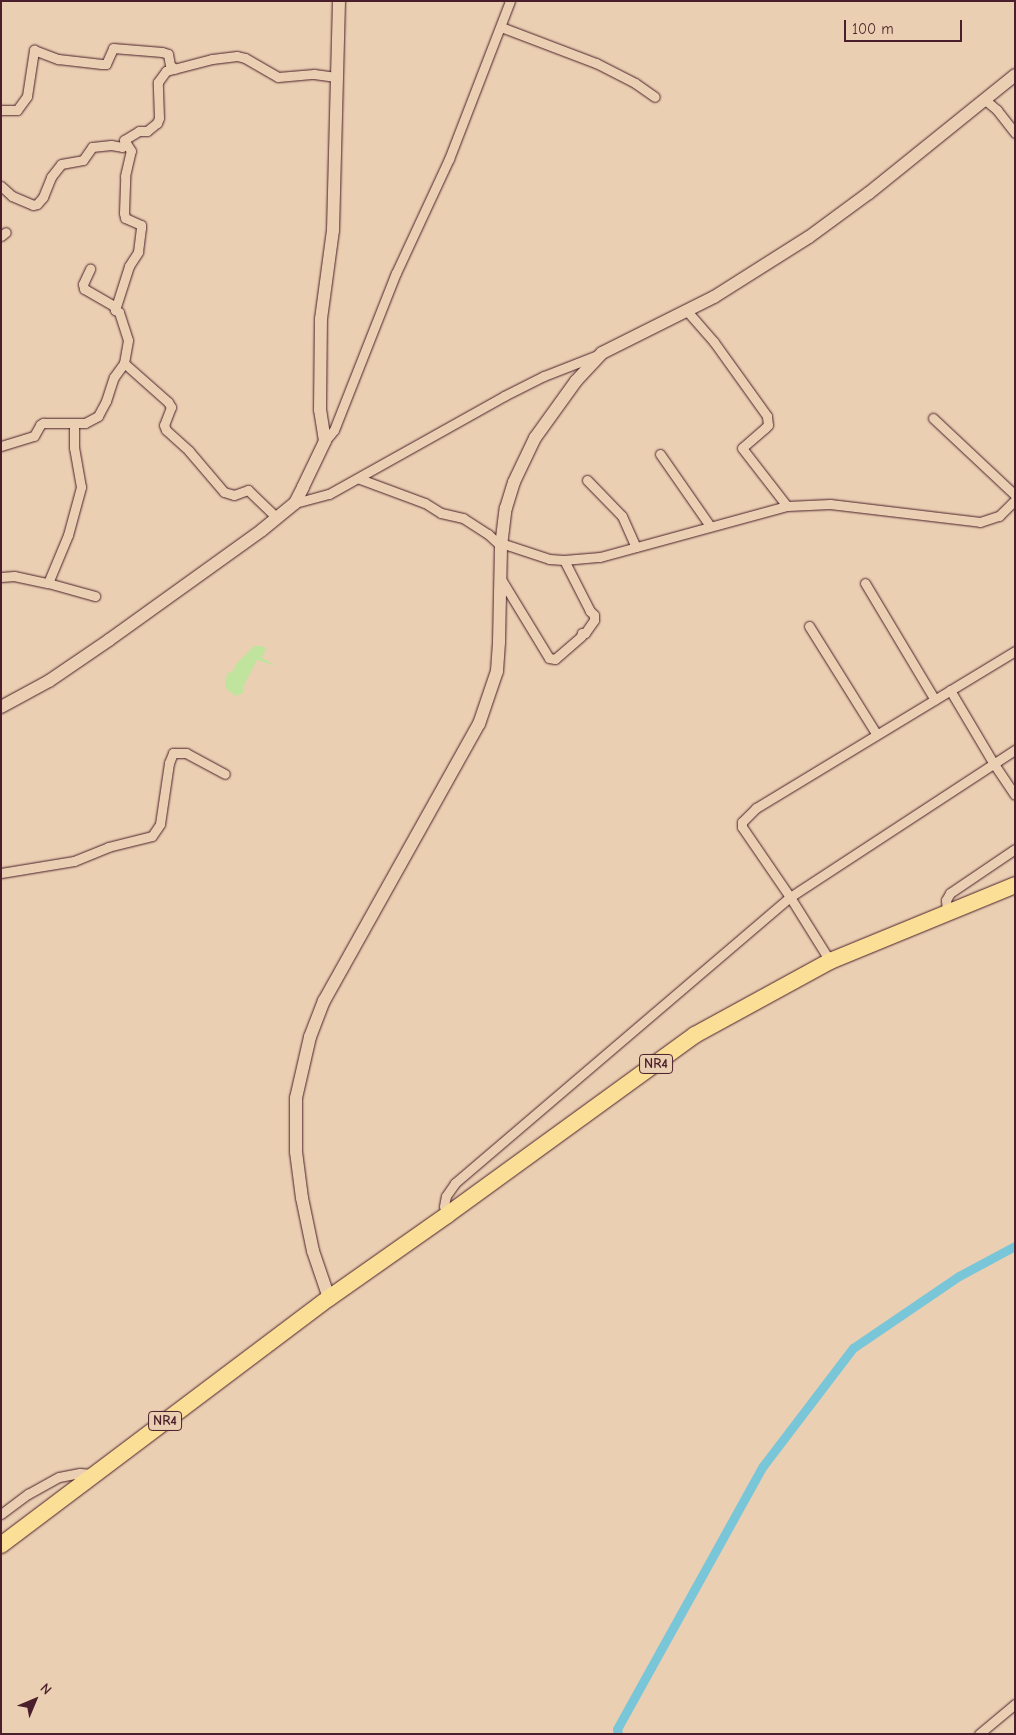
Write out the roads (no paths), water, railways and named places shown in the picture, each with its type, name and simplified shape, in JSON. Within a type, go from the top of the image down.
[{"type":"highway","name":"NR4","points":[[1,1545],[92,1474],[329,1298],[695,1035],[830,961],[1015,886]]},
{"type":"street","points":[[325,441],[320,410],[321,319],[333,230],[339,1]]},
{"type":"street","points":[[3,704],[49,680],[109,640],[295,503],[325,441],[334,430],[396,273],[449,159],[510,1]]},
{"type":"street","points":[[501,27],[596,63],[635,83],[655,97]]},
{"type":"street","points":[[1,110],[16,110],[27,96],[34,50],[58,59],[102,64],[106,64],[113,48],[162,52],[168,54],[170,65],[175,69]]},
{"type":"street","points":[[1,186],[12,196],[32,205],[37,204],[43,197],[51,177],[61,164],[83,160],[92,147],[112,145],[122,147],[125,143],[124,140],[140,131],[146,132],[157,123],[159,118],[158,82],[166,71],[212,59],[237,56],[245,58],[278,77],[314,74],[336,76]]},
{"type":"street","points":[[295,503],[329,494],[360,479],[504,396],[544,376],[602,353],[714,297],[809,237],[869,193],[1015,75]]},
{"type":"street","points":[[984,100],[997,110],[1015,133]]},
{"type":"street","points":[[115,310],[129,266],[138,252],[141,241],[141,225],[128,220],[124,213],[125,176],[131,151],[125,143]]},
{"type":"street","points":[[1,446],[34,436],[40,425],[44,423],[85,423],[98,416],[106,401],[114,378],[124,363],[128,340],[122,318],[114,306],[84,289],[83,284],[90,269]]},
{"type":"street","points":[[687,311],[714,342],[767,416],[768,425],[742,448],[787,506]]},
{"type":"street","points":[[329,1298],[313,1251],[302,1198],[296,1152],[296,1098],[310,1037],[324,1001],[479,724],[496,671],[501,545],[506,508],[514,482],[535,438],[576,381],[602,353]]},
{"type":"street","points":[[124,363],[168,402],[171,408],[164,425],[166,430],[189,451],[224,492],[234,495],[248,490],[277,518]]},
{"type":"street","points":[[933,418],[1015,495]]},
{"type":"street","points":[[48,583],[68,536],[81,488],[74,448],[74,423]]},
{"type":"street","points":[[660,454],[710,526]]},
{"type":"street","points":[[360,479],[425,503],[440,512],[463,518],[501,545],[549,559],[564,560],[600,557],[787,506],[830,504],[980,522],[999,516],[1015,500]]},
{"type":"street","points":[[587,480],[622,516],[636,547]]},
{"type":"street","points":[[500,578],[549,658],[555,659],[581,636],[582,632],[585,633],[594,620],[594,615],[590,611],[564,560]]},
{"type":"street","points":[[1,577],[14,576],[95,596]]},
{"type":"street","points":[[865,583],[934,700]]},
{"type":"street","points":[[809,626],[877,735]]},
{"type":"street","points":[[830,961],[790,897],[746,833],[742,822],[756,808],[1015,651]]},
{"type":"street","points":[[950,690],[994,764],[1015,795]]},
{"type":"street","points":[[447,1215],[444,1206],[446,1196],[455,1183],[790,897],[1015,750]]},
{"type":"street","points":[[1,873],[74,861],[108,847],[152,836],[160,824],[168,763],[173,753],[186,753],[224,774]]},
{"type":"street","points":[[947,913],[946,900],[950,893],[1015,849]]},
{"type":"street","points":[[1,1514],[28,1494],[59,1477],[80,1473],[92,1474]]},
{"type":"street","points":[[979,1734],[1015,1704]]},
{"type":"waterway","points":[[618,1734],[617,1729],[763,1466],[853,1348],[959,1276],[1015,1246]]}]
